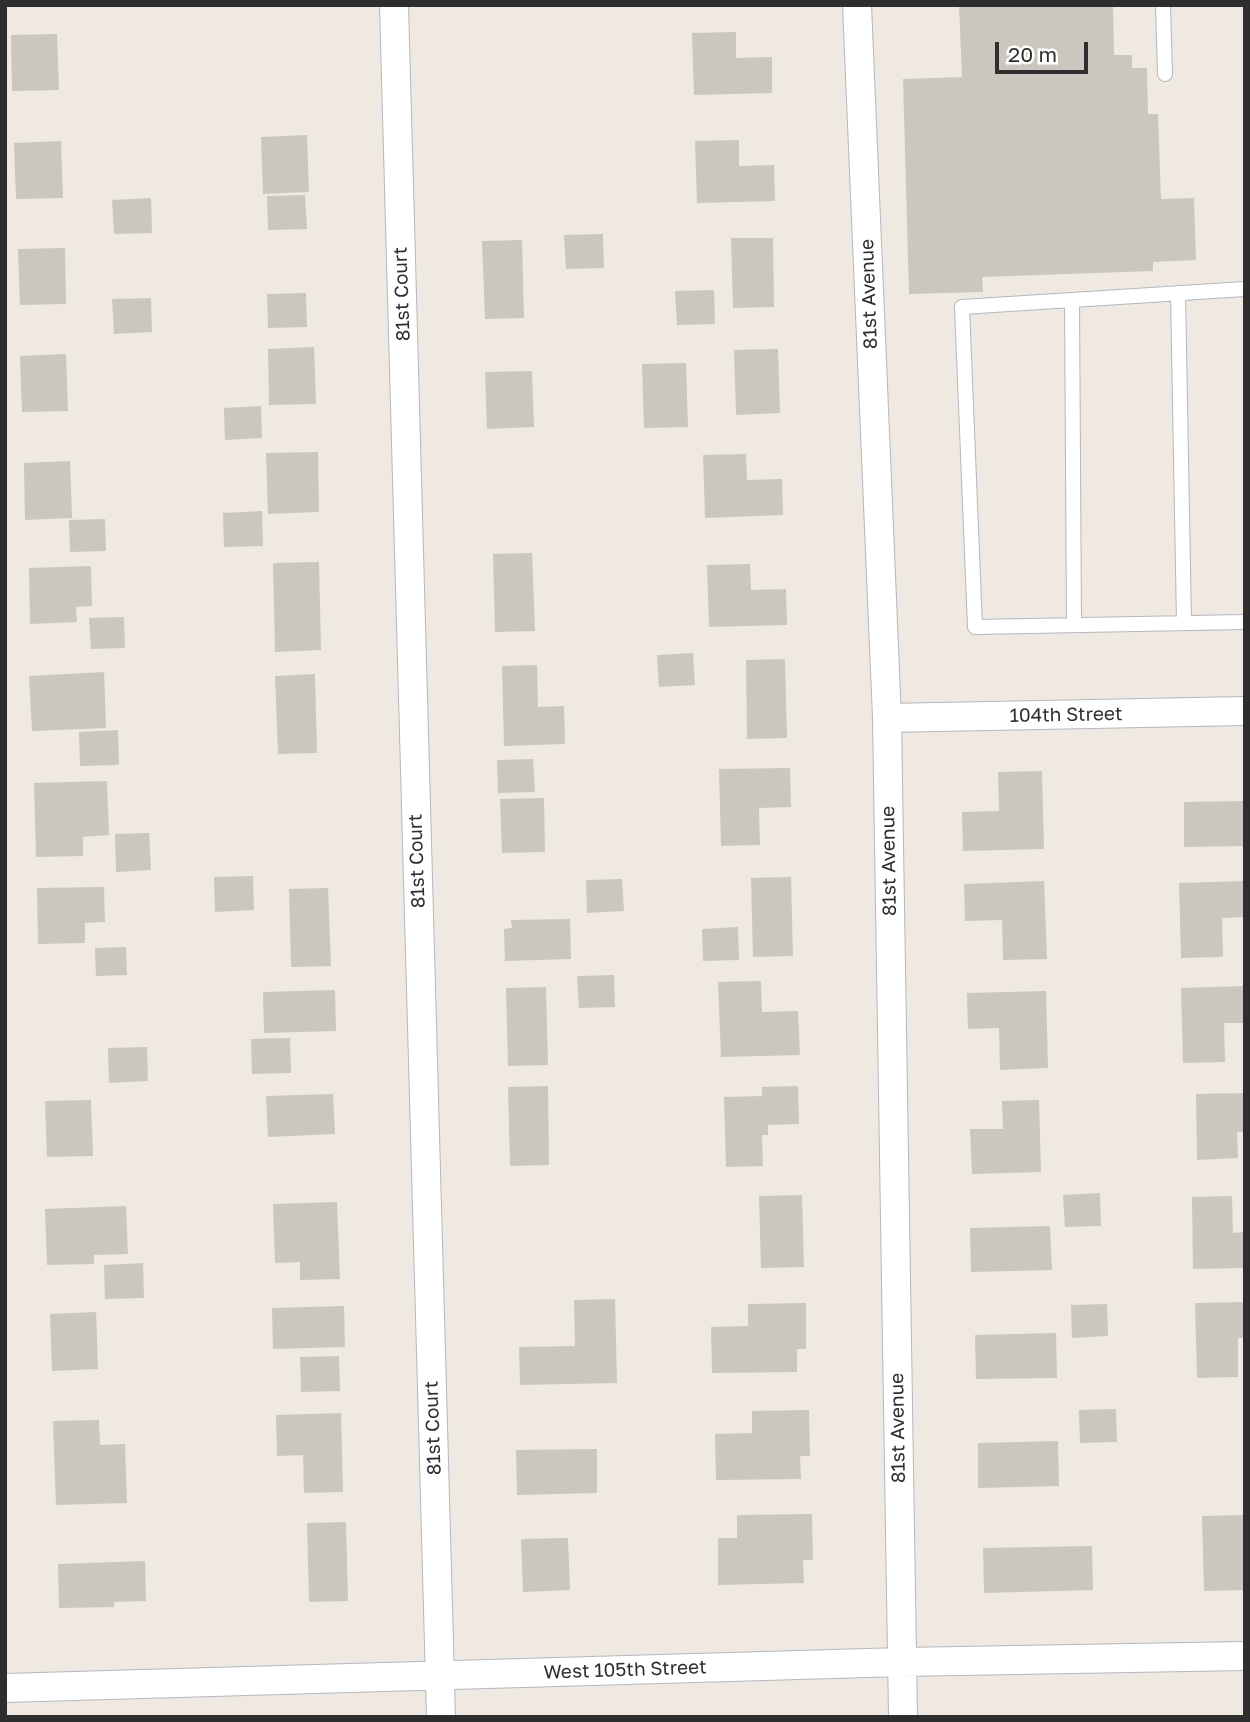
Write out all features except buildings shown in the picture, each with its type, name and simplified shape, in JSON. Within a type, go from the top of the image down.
[{"type":"street","name":"81st Court","points":[[394,5],[440,1717]]},
{"type":"street","name":"81st Avenue","points":[[857,5],[887,718],[903,1717]]},
{"type":"street","name":"104th Street","points":[[887,718],[1245,711]]},
{"type":"street","name":"West 105th Street","points":[[5,1688],[902,1662],[1245,1656]]},
{"type":"lane","points":[[1163,5],[1165,74]]},
{"type":"lane","points":[[1245,289],[962,307],[975,627],[1245,622]]},
{"type":"lane","points":[[1178,293],[1184,623]]},
{"type":"lane","points":[[1072,300],[1074,625]]}]
